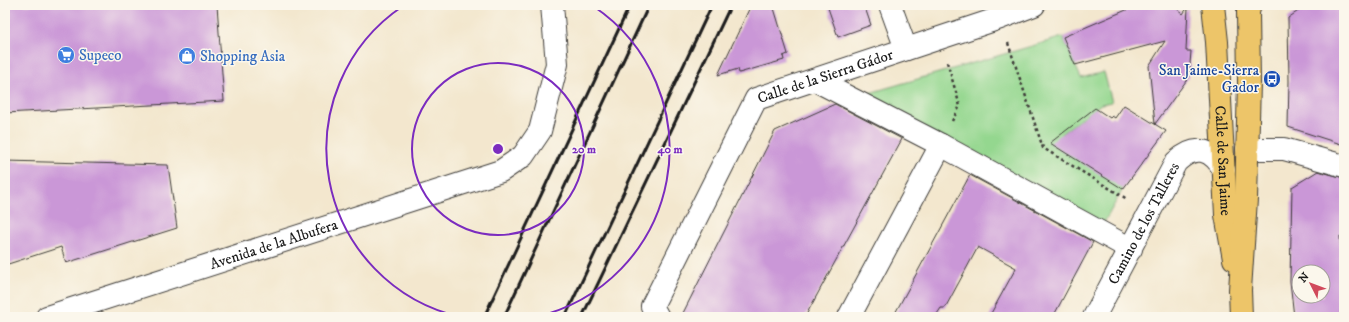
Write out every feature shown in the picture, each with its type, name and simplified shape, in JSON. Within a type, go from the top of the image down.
[{"type":"main road","name":"Calle de San Jaime","points":[[1213,5],[1217,42],[1226,215],[1240,290]]},
{"type":"main road","name":"Calle de San Jaime","points":[[1241,317],[1240,290],[1246,199],[1249,82],[1248,12],[1250,5]]},
{"type":"street","name":"Avenida de la Albufera","points":[[47,317],[501,171],[523,156],[540,131],[557,64],[552,5]]},
{"type":"street","points":[[890,5],[906,49]]},
{"type":"street","name":"Calle de la Sierra Gádor","points":[[658,317],[652,306],[756,99],[1000,18],[1034,5]]},
{"type":"street","points":[[815,80],[941,145],[1131,249]]},
{"type":"street","points":[[849,317],[941,145]]},
{"type":"street","points":[[1247,149],[1284,149],[1344,166]]},
{"type":"street","name":"Camino de los Talleres","points":[[1094,317],[1176,162],[1185,154],[1196,150],[1209,153],[1219,160],[1224,170]]},
{"type":"path","points":[[1000,18],[1043,148],[1149,213]]},
{"type":"path","points":[[940,38],[960,106],[941,145]]},
{"type":"green space","points":[[1063,37],[1081,78],[1104,72],[1112,102],[1101,104],[1061,134],[1123,189],[1096,237],[845,100]]},
{"type":"building","points":[[5,5],[217,5],[224,101],[5,113]]},
{"type":"building","points":[[751,5],[773,5],[788,54],[783,56],[784,60],[739,73],[738,69],[718,75]]},
{"type":"building","points":[[827,5],[864,5],[871,25],[838,37]]},
{"type":"building","points":[[1138,5],[1173,5],[1183,14],[1188,7],[1186,51],[1191,51],[1189,77],[1155,124],[1149,66],[1165,41],[1075,65],[1063,37]]},
{"type":"building","points":[[1307,5],[1344,5],[1344,145],[1288,127],[1288,18]]},
{"type":"building","points":[[835,104],[902,139],[805,317],[681,317],[775,131]]},
{"type":"building","points":[[1124,105],[1166,131],[1123,189],[1050,143],[1095,108],[1110,118],[1112,116],[1115,118]]},
{"type":"building","points":[[5,161],[168,165],[177,228],[66,263],[61,247],[5,265]]},
{"type":"building","points":[[1318,171],[1344,178],[1344,238],[1340,236],[1344,317],[1294,317],[1293,304],[1331,304],[1331,264],[1291,264],[1291,290],[1290,281],[1292,187]]},
{"type":"building","points":[[970,175],[1093,242],[1053,317],[989,317],[1016,268],[978,247],[945,308],[941,308],[935,317],[893,317]]},
{"type":"railway","points":[[484,317],[630,5]]},
{"type":"railway","points":[[504,317],[649,5]]},
{"type":"railway","points":[[565,317],[712,5]]},
{"type":"railway","points":[[582,317],[731,5]]},
{"type":"place","name":"Supeco","points":[[66,55]]},
{"type":"place","name":"Shopping Asia","points":[[187,56]]},
{"type":"place","name":"San Jaime-Sierra Gador","points":[[1272,79]]}]
